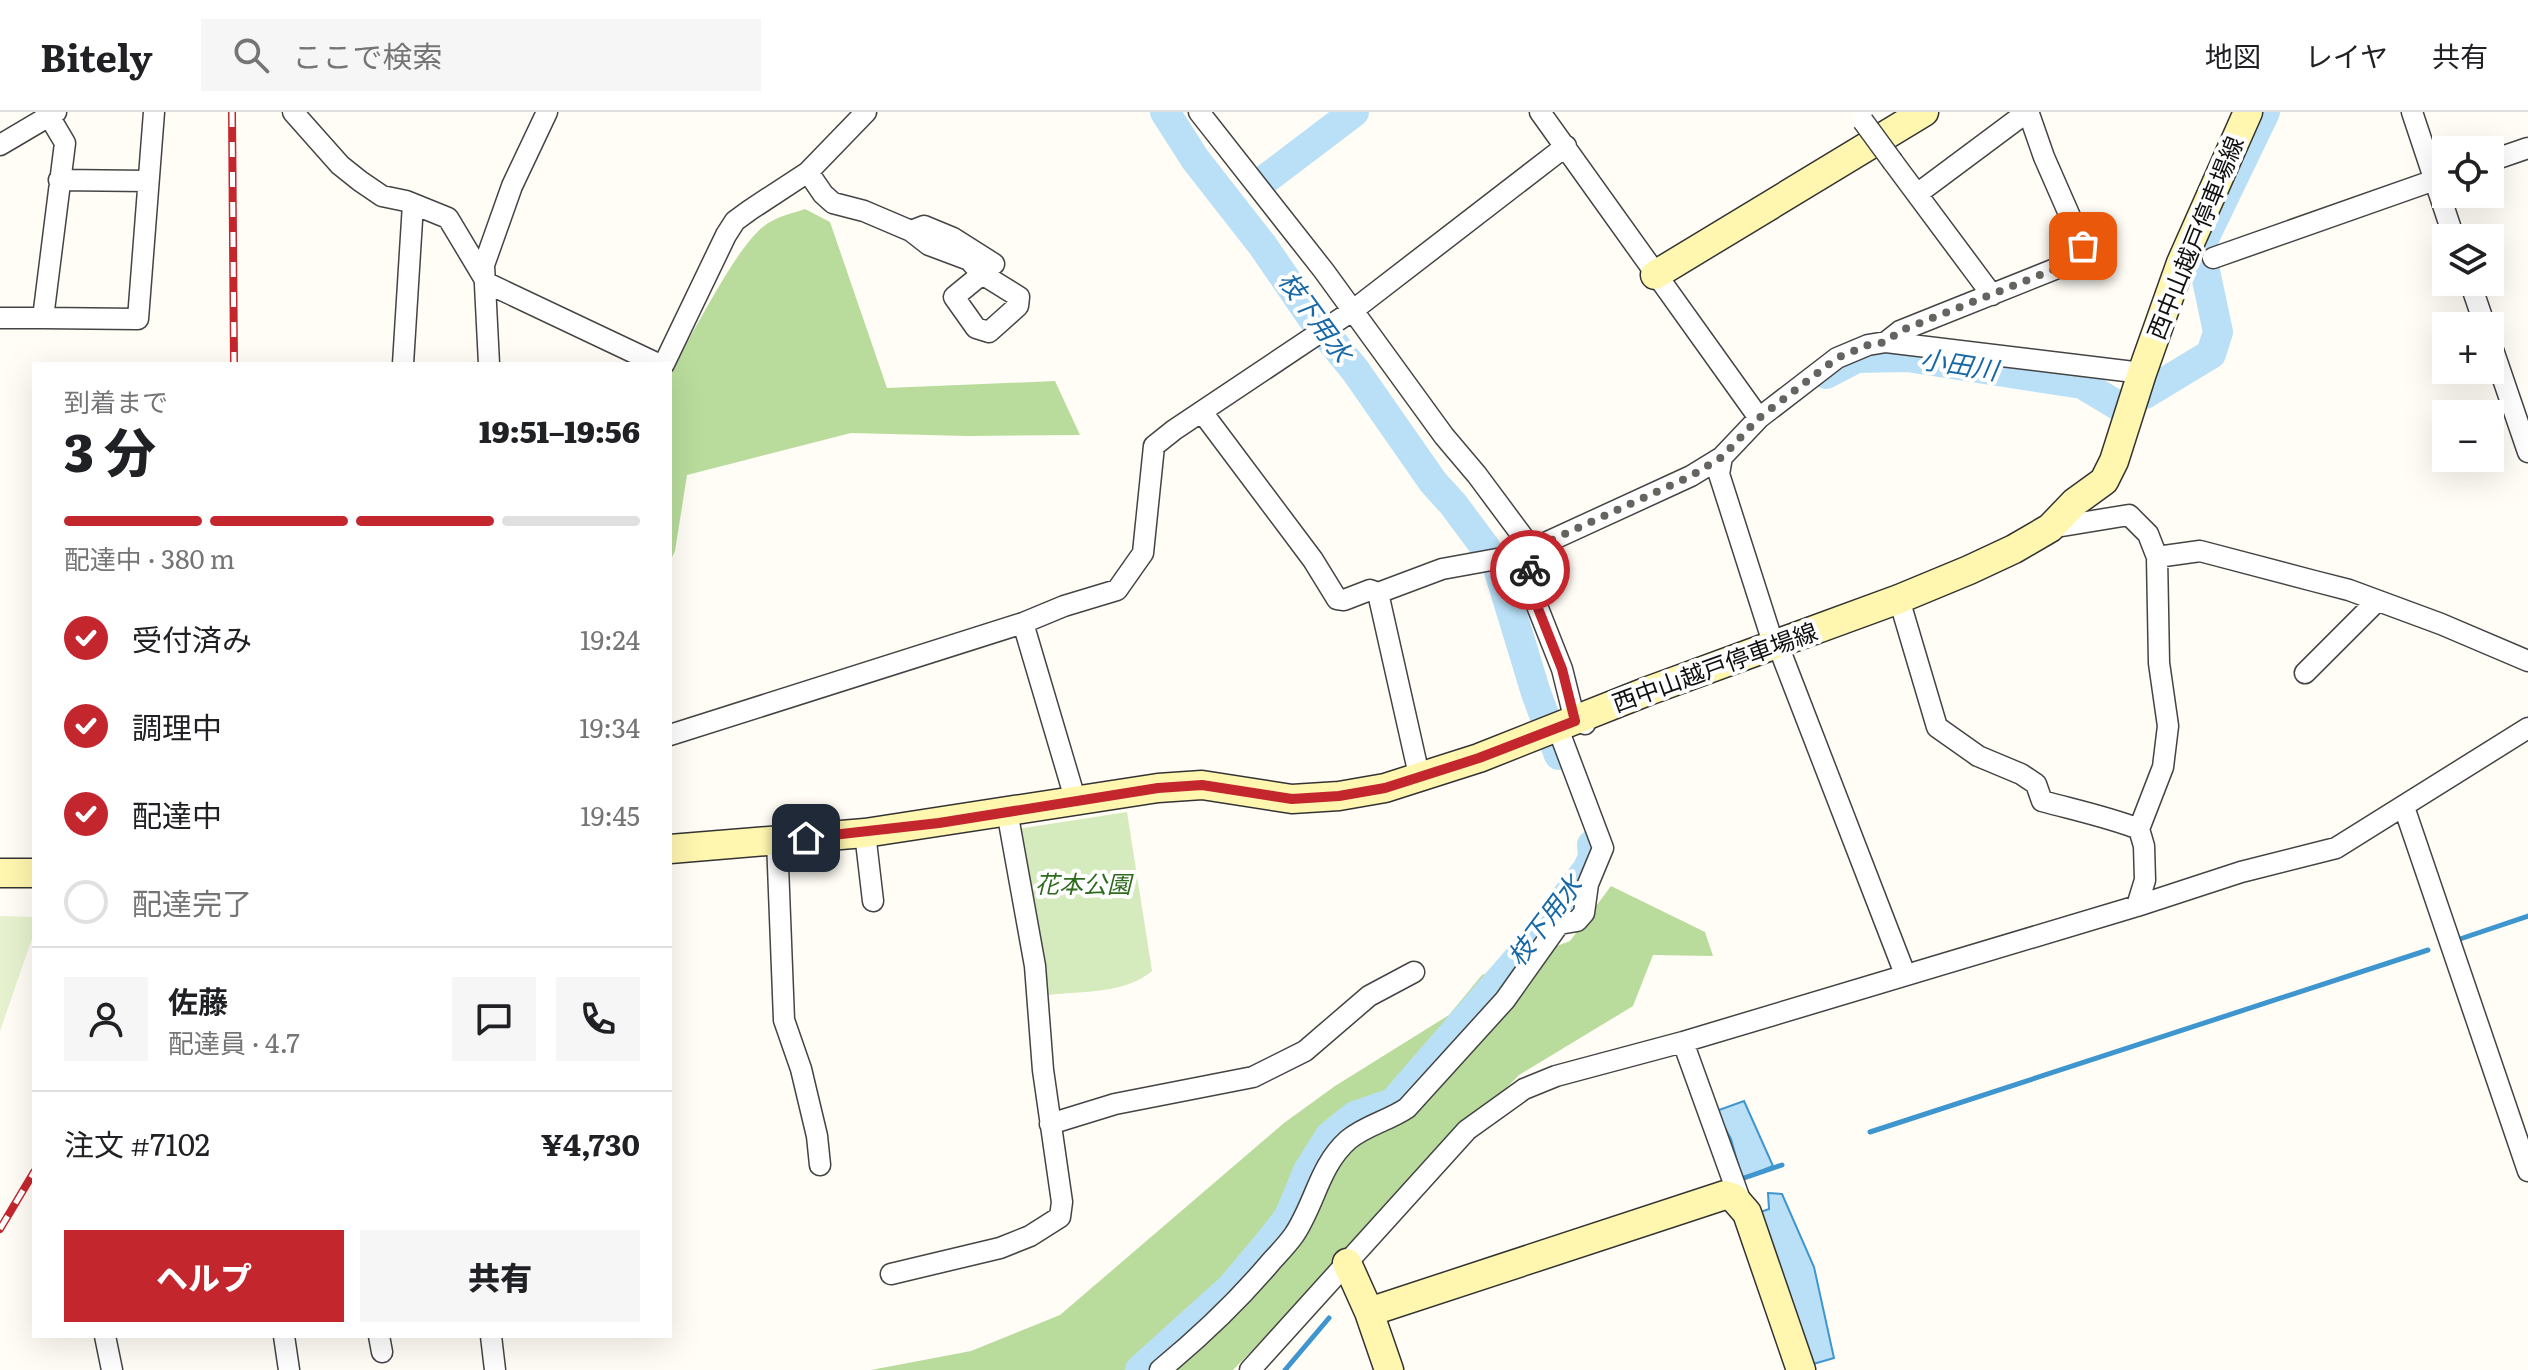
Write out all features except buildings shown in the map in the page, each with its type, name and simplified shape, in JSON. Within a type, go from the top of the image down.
[{"type":"main road","points":[[1655,275],[1924,112]]},
{"type":"main road","name":"西中山越戸停車場線","points":[[672,849],[865,833],[1076,802],[1113,793],[1202,785],[1292,799],[1339,796],[1385,788],[1567,727],[1648,691],[1899,599],[2014,549],[2050,528],[2075,502],[2104,481],[2114,461],[2185,253],[2248,112]]},
{"type":"main road","points":[[0,873],[32,873]]},
{"type":"main road","points":[[1369,1312],[1721,1196],[1734,1198],[1743,1208],[1801,1370]]},
{"type":"main road","points":[[1347,1263],[1369,1312],[1389,1370]]},
{"type":"street","points":[[0,318],[138,319],[154,112]]},
{"type":"street","points":[[293,112],[340,165],[360,181],[382,196],[448,218],[487,283],[657,362]]},
{"type":"street","points":[[489,362],[484,265],[512,186],[547,112]]},
{"type":"street","points":[[662,362],[735,221],[808,172],[866,112]]},
{"type":"street","points":[[1160,1370],[1205,1332],[1256,1280],[1294,1235],[1332,1157],[1362,1130],[1407,1108],[1505,1000],[1559,924],[1577,921],[1584,913],[1588,884],[1603,848],[1567,727],[1562,669],[1528,583],[1532,549],[1344,316],[1324,271],[1199,112]]},
{"type":"street","points":[[1540,112],[1759,418]]},
{"type":"street","points":[[2412,112],[2432,159]]},
{"type":"street","points":[[0,145],[52,114],[65,143],[43,318]]},
{"type":"street","points":[[1886,342],[1900,331],[2080,259],[2083,246],[2029,114],[2019,118],[1917,194]]},
{"type":"street","points":[[1860,116],[1992,295]]},
{"type":"street","points":[[672,734],[1117,590],[1143,553],[1154,446],[1344,316],[1566,146]]},
{"type":"street","points":[[2504,156],[2528,148]]},
{"type":"street","points":[[808,172],[833,203],[864,211],[911,231],[929,245],[988,269]]},
{"type":"street","points":[[59,180],[148,181]]},
{"type":"street","points":[[2213,258],[2432,181]]},
{"type":"street","points":[[403,362],[413,204]]},
{"type":"street","points":[[1202,412],[1313,560],[1337,599],[1344,600],[1370,590],[1378,593],[1442,569],[1507,558],[1691,476],[1722,457],[1759,418],[1837,358],[1868,345],[1886,342],[2142,373]]},
{"type":"street","points":[[2504,382],[2528,452]]},
{"type":"street","points":[[1722,457],[1719,474],[1774,646],[1781,653],[1905,974]]},
{"type":"street","points":[[2050,528],[2129,515],[2148,534],[2157,557],[2159,663],[2168,726],[2163,767],[2139,829],[2144,846],[2145,880],[2137,906]]},
{"type":"street","points":[[2157,557],[2200,551],[2326,584],[2441,624],[2528,661]]},
{"type":"street","points":[[1378,593],[1419,775]]},
{"type":"street","points":[[1899,599],[1937,727],[1978,756],[2021,774],[2036,784],[2042,801],[2107,817],[2139,829]]},
{"type":"street","points":[[2305,673],[2377,601]]},
{"type":"street","points":[[1023,623],[1076,802]]},
{"type":"street","points":[[1250,1370],[1467,1130],[1524,1089],[1556,1076],[1683,1042],[2241,872],[2336,848],[2528,728]]},
{"type":"street","points":[[2404,807],[2528,1171]]},
{"type":"street","points":[[891,1274],[1000,1248],[1030,1236],[1060,1217],[1062,1202],[1043,1070],[1035,966],[1007,811]]},
{"type":"street","points":[[865,833],[873,901]]},
{"type":"street","points":[[777,840],[784,1020],[801,1069],[817,1136],[820,1165]]},
{"type":"street","points":[[1050,1124],[1115,1104],[1253,1077],[1305,1051],[1369,996],[1414,972]]},
{"type":"street","points":[[1683,1042],[1743,1208]]},
{"type":"street","points":[[105,1338],[112,1370]]},
{"type":"street","points":[[284,1338],[289,1370]]},
{"type":"street","points":[[491,1338],[495,1370]]},
{"type":"green space","points":[[805,209],[830,222],[887,388],[1055,381],[1080,435],[851,433],[687,475],[672,557],[672,367],[744,248],[758,232],[782,216]]},
{"type":"green space","name":"花本公園","points":[[1127,812],[1152,971],[1116,988],[1048,995],[1017,829]]},
{"type":"green space","points":[[1611,886],[1705,932],[1713,956],[1653,955],[1633,1006],[1519,1075],[1233,1370],[871,1370],[971,1351],[1060,1315],[1284,1123],[1335,1086],[1449,1015],[1482,975],[1570,941]]},
{"type":"green space","points":[[0,916],[32,917],[32,939],[0,1031]]},
{"type":"water","points":[[1744,1101],[1773,1166],[1742,1179],[1731,1139],[1716,1111]]},
{"type":"water","points":[[1768,1193],[1782,1194],[1814,1267],[1834,1358],[1803,1367],[1752,1215],[1769,1209]]},
{"type":"waterway","name":"枝下用水","points":[[1165,112],[1195,159],[1263,246],[1311,316],[1355,370],[1498,568],[1536,693],[1559,755]]},
{"type":"waterway","name":"小田川","points":[[1267,178],[1354,112]]},
{"type":"waterway","name":"小田川","points":[[2145,394],[2211,354],[2218,332],[2200,247],[2265,112]]},
{"type":"waterway","name":"小田川","points":[[1826,374],[1857,358],[1907,357],[2082,384],[2122,408]]},
{"type":"waterway","name":"枝下用水","points":[[1140,1370],[1231,1288],[1268,1244],[1289,1217],[1308,1171],[1330,1136],[1355,1116],[1393,1103],[1524,952],[1587,870],[1593,857],[1592,845]]},
{"type":"waterway","points":[[2457,940],[2528,916]]},
{"type":"waterway","points":[[1870,1132],[2428,950]]},
{"type":"waterway","points":[[1744,1178],[1782,1165]]},
{"type":"waterway","points":[[1285,1370],[1329,1318]]},
{"type":"railway","points":[[232,112],[234,362]]},
{"type":"railway","points":[[0,1229],[32,1175]]},
{"type":"way so far","points":[[1530,570],[1532,549],[1691,476],[1722,457],[1759,418],[1837,358],[1868,345],[1886,342],[1900,331],[2080,259],[2083,246]]},
{"type":"route","points":[[806,838],[939,823],[1158,788],[1202,785],[1292,799],[1339,796],[1385,788],[1479,758],[1575,721],[1562,669],[1528,583],[1530,570]]}]
